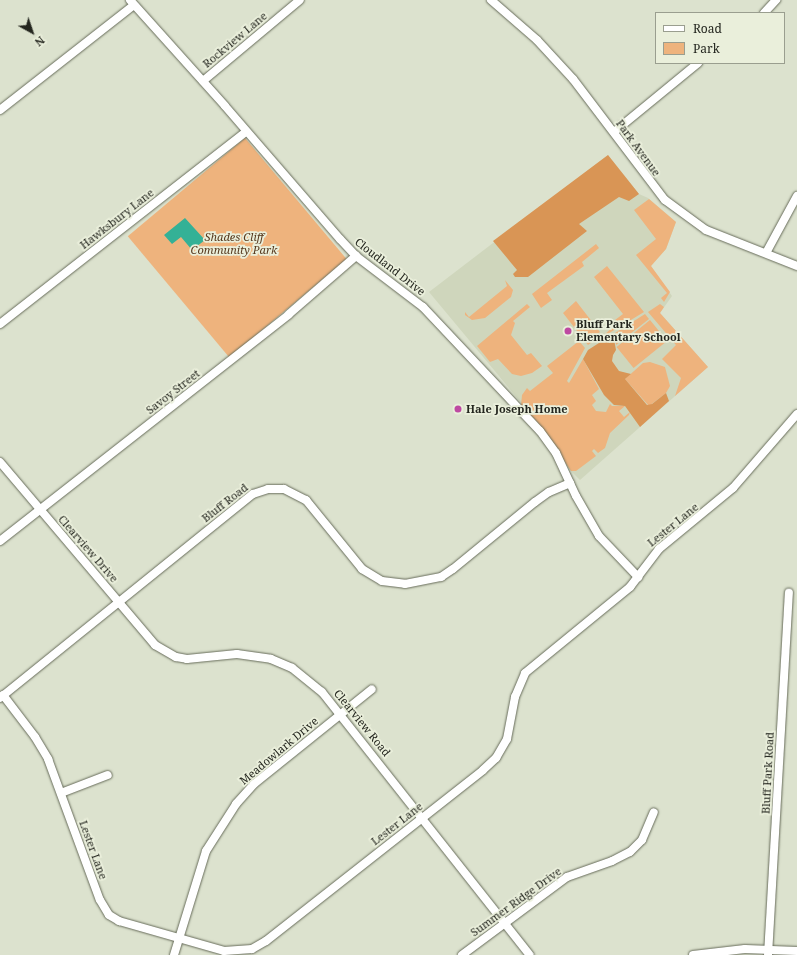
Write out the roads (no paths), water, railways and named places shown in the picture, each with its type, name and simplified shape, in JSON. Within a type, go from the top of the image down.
[{"type":"street","name":"Rockview Lane","points":[[203,81],[300,0]]},
{"type":"street","name":"Park Avenue","points":[[492,0],[544,48],[573,79],[614,132],[654,188],[688,219],[706,230],[797,266]]},
{"type":"street","points":[[765,12],[776,0]]},
{"type":"street","name":"Cloudland Drive","points":[[132,2],[356,256],[423,307],[540,431],[556,453],[570,483],[599,536],[638,578]]},
{"type":"street","points":[[0,110],[132,2]]},
{"type":"street","points":[[614,132],[697,64]]},
{"type":"street","name":"Hawksbury Lane","points":[[0,324],[246,132]]},
{"type":"street","points":[[766,253],[797,196]]},
{"type":"street","name":"Savoy Street","points":[[0,541],[289,314],[356,256]]},
{"type":"street","name":"Lester Lane","points":[[1,697],[35,737],[48,759],[104,910],[118,920],[224,951],[252,949],[266,941],[423,818],[496,758],[508,738],[515,697],[525,673],[622,594],[638,578],[648,561],[659,549],[733,488],[797,414]]},
{"type":"street","name":"Clearview Drive","points":[[0,462],[120,602]]},
{"type":"street","name":"Bluff Road","points":[[1,697],[253,494],[268,489],[284,489],[306,500],[362,569],[382,580],[405,584],[441,576],[453,570],[535,502],[549,492],[570,483]]},
{"type":"street","name":"Bluff Park Road","points":[[769,952],[789,593]]},
{"type":"street","name":"Clearview Road","points":[[120,602],[155,645],[165,652],[187,660],[237,654],[271,659],[292,668],[309,679],[341,714],[530,955]]},
{"type":"street","name":"Meadowlark Drive","points":[[174,955],[206,851],[236,804],[254,784],[372,689]]},
{"type":"street","points":[[61,793],[108,775]]},
{"type":"street","name":"Summer Ridge Drive","points":[[462,955],[567,877],[612,862],[630,852],[642,840],[654,812]]},
{"type":"street","points":[[693,955],[722,950],[769,952],[797,951]]},
{"type":"water","points":[[185,218],[205,240],[192,250],[181,237],[172,244],[164,235]]},
{"type":"place","name":"Bluff Park Elementary School","points":[[568,331]]},
{"type":"place","name":"Hale Joseph Home","points":[[458,409]]},
{"type":"park label","name":"Shades Cliff Community Park","points":[[234,244]]}]
